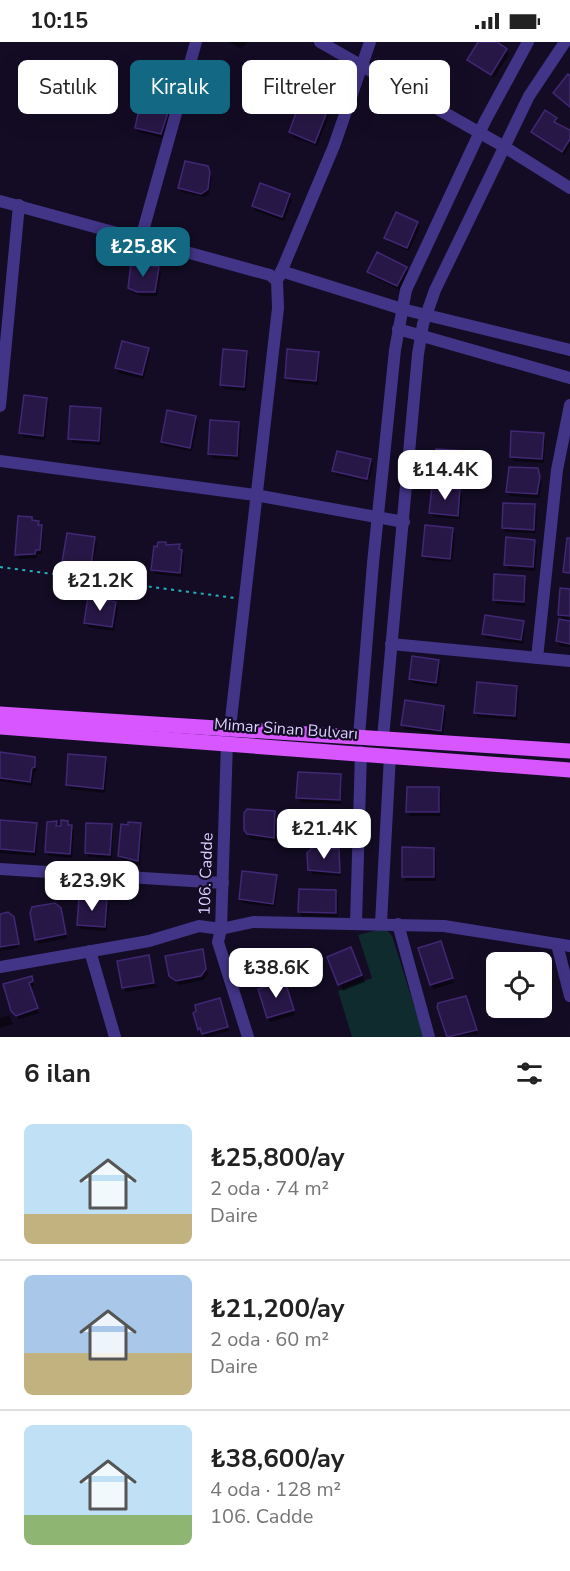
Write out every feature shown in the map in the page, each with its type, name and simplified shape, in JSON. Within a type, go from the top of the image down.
[{"type":"main road","name":"Mimar Sinan Bulvarı","points":[[0,714],[228,735],[390,755],[570,770]]},
{"type":"main road","name":"Mimar Sinan Bulvarı","points":[[0,727],[228,735],[359,736],[570,751]]},
{"type":"street","points":[[141,238],[196,42]]},
{"type":"street","points":[[320,42],[503,146],[570,188]]},
{"type":"street","points":[[279,276],[334,146],[370,42]]},
{"type":"street","points":[[359,736],[378,515],[398,329],[406,290],[479,133],[528,42]]},
{"type":"street","points":[[383,738],[421,336],[435,290],[503,146],[529,96],[565,42]]},
{"type":"street","points":[[0,201],[270,275],[570,350]]},
{"type":"street","points":[[0,406],[19,205]]},
{"type":"street","name":"106. Cadde","points":[[249,1037],[218,942],[221,929],[228,735],[278,308],[279,276]]},
{"type":"street","points":[[398,329],[570,378]]},
{"type":"street","points":[[537,658],[557,470],[570,405]]},
{"type":"street","points":[[0,461],[255,495],[378,515],[404,522]]},
{"type":"street","points":[[391,644],[570,661]]},
{"type":"street","points":[[356,923],[361,752]]},
{"type":"street","points":[[381,923],[390,755]]},
{"type":"street","points":[[0,869],[223,882]]},
{"type":"street","points":[[0,967],[149,941],[199,926],[221,929],[253,921],[444,926],[564,945],[570,996]]},
{"type":"street","points":[[398,924],[429,1037]]},
{"type":"street","points":[[90,951],[115,1037]]},
{"type":"path","points":[[0,567],[244,600]]},
{"type":"green space","points":[[385,928],[392,936],[424,1037],[352,1037],[338,991],[372,978],[358,935]]},
{"type":"building","points":[[478,42],[497,42],[507,49],[491,75],[467,60]]},
{"type":"building","points":[[568,74],[570,76],[570,107],[553,93]]},
{"type":"building","points":[[545,110],[557,118],[554,122],[570,130],[570,139],[562,152],[531,132]]},
{"type":"building","points":[[138,114],[168,114],[161,134],[135,128]]},
{"type":"building","points":[[296,114],[326,114],[315,143],[289,132]]},
{"type":"building","points":[[185,161],[208,166],[210,172],[208,189],[201,194],[178,188]]},
{"type":"building","points":[[260,183],[290,194],[282,217],[252,206]]},
{"type":"building","points":[[396,212],[418,222],[407,248],[384,238]]},
{"type":"building","points":[[377,252],[407,267],[397,286],[367,272]]},
{"type":"building","points":[[131,263],[159,267],[155,292],[137,292],[128,288]]},
{"type":"building","points":[[122,341],[149,348],[142,375],[115,368]]},
{"type":"building","points":[[223,349],[247,351],[244,387],[220,385]]},
{"type":"building","points":[[287,349],[319,352],[316,381],[285,378]]},
{"type":"building","points":[[24,395],[47,398],[43,436],[19,433]]},
{"type":"building","points":[[70,406],[101,408],[99,441],[68,439]]},
{"type":"building","points":[[167,410],[196,416],[190,448],[161,442]]},
{"type":"building","points":[[210,420],[239,422],[237,456],[208,454]]},
{"type":"building","points":[[511,431],[544,433],[542,459],[510,457]]},
{"type":"building","points":[[436,449],[466,451],[464,476],[434,473]]},
{"type":"building","points":[[337,451],[371,459],[367,479],[332,471]]},
{"type":"building","points":[[509,467],[538,468],[540,477],[537,494],[506,492]]},
{"type":"building","points":[[432,487],[460,489],[458,516],[429,513]]},
{"type":"building","points":[[503,503],[535,504],[534,530],[502,528]]},
{"type":"building","points":[[18,516],[32,517],[32,520],[39,521],[38,525],[42,525],[40,550],[36,550],[35,554],[15,555]]},
{"type":"building","points":[[425,525],[453,528],[450,559],[422,556]]},
{"type":"building","points":[[67,533],[95,537],[91,566],[62,562]]},
{"type":"building","points":[[506,537],[535,540],[533,567],[504,565]]},
{"type":"building","points":[[567,538],[570,538],[570,573],[563,572]]},
{"type":"building","points":[[158,542],[166,542],[166,545],[180,544],[179,549],[182,550],[180,573],[151,570],[154,546],[157,547]]},
{"type":"building","points":[[494,574],[525,576],[524,602],[493,600]]},
{"type":"building","points":[[560,588],[570,589],[570,616],[558,615]]},
{"type":"building","points":[[88,597],[116,602],[112,627],[84,623]]},
{"type":"building","points":[[485,615],[524,621],[521,640],[482,634]]},
{"type":"building","points":[[559,619],[570,621],[570,644],[556,641]]},
{"type":"building","points":[[412,656],[439,660],[436,683],[409,679]]},
{"type":"building","points":[[477,682],[517,686],[515,716],[474,713]]},
{"type":"building","points":[[405,700],[444,706],[441,731],[401,725]]},
{"type":"building","points":[[0,752],[35,757],[35,767],[32,768],[30,782],[0,778]]},
{"type":"building","points":[[68,754],[106,757],[103,789],[66,785]]},
{"type":"building","points":[[298,772],[341,774],[340,800],[296,798]]},
{"type":"building","points":[[407,787],[439,787],[439,812],[406,812]]},
{"type":"building","points":[[247,809],[275,811],[274,838],[247,834],[244,830],[244,813]]},
{"type":"building","points":[[0,820],[37,823],[34,852],[0,849]]},
{"type":"building","points":[[61,820],[68,821],[68,825],[72,825],[70,854],[45,852],[47,822],[57,821],[56,826],[61,826]]},
{"type":"building","points":[[128,822],[141,823],[138,861],[118,856],[121,824],[128,825]]},
{"type":"building","points":[[86,823],[112,824],[110,855],[85,853]]},
{"type":"building","points":[[313,847],[339,849],[340,873],[308,870],[307,853]]},
{"type":"building","points":[[402,847],[434,848],[434,877],[402,877]]},
{"type":"building","points":[[242,871],[277,875],[273,904],[239,899]]},
{"type":"building","points":[[299,889],[336,890],[336,913],[298,912]]},
{"type":"building","points":[[79,897],[107,899],[105,927],[77,925]]},
{"type":"building","points":[[55,903],[61,908],[66,934],[35,940],[30,913],[32,907]]},
{"type":"building","points":[[8,912],[14,917],[19,944],[0,947],[0,914]]},
{"type":"building","points":[[441,941],[453,978],[430,985],[418,948]]},
{"type":"building","points":[[351,947],[362,975],[338,985],[327,957]]},
{"type":"building","points":[[203,949],[206,969],[201,976],[176,981],[169,976],[165,956]]},
{"type":"building","points":[[149,955],[154,983],[122,988],[117,961]]},
{"type":"building","points":[[32,976],[33,981],[29,983],[38,1008],[16,1016],[11,1011],[3,984]]},
{"type":"building","points":[[285,981],[294,1010],[267,1018],[258,989]]},
{"type":"building","points":[[466,996],[477,1030],[447,1037],[437,1007],[438,1003]]},
{"type":"building","points":[[220,998],[228,1027],[202,1034],[200,1028],[198,1030],[193,1013],[196,1011],[195,1005]]}]
